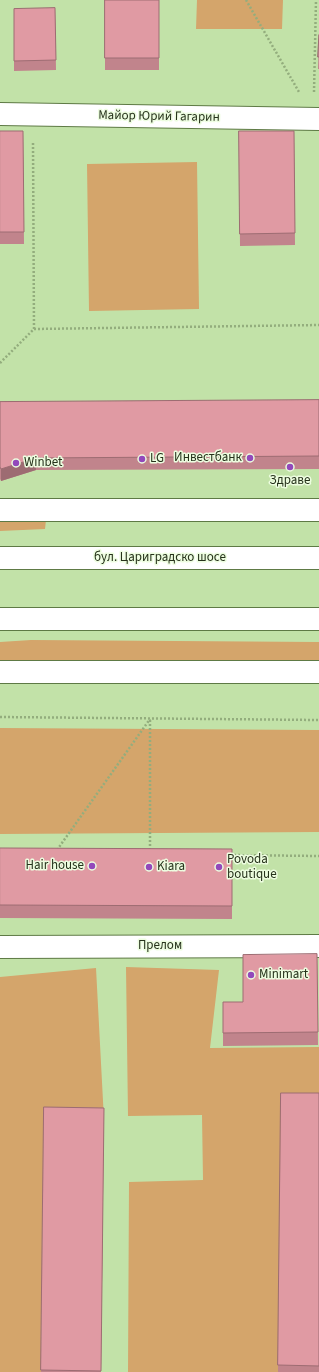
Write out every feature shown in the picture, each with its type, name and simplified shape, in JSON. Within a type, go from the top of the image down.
[{"type":"main road","name":"Майор Юрий Гагарин","points":[[0,114],[316,119]]},
{"type":"main road","points":[[0,510],[319,510]]},
{"type":"main road","name":"бул. Цариградско шосе","points":[[0,558],[319,558]]},
{"type":"main road","points":[[0,619],[319,620]]},
{"type":"main road","points":[[0,672],[319,672]]},
{"type":"main road","name":"Прелом","points":[[0,947],[319,946]]},
{"type":"path","points":[[246,0],[316,119]]},
{"type":"path","points":[[316,0],[316,119]]},
{"type":"path","points":[[33,115],[34,329]]},
{"type":"path","points":[[0,363],[34,329],[319,325]]},
{"type":"path","points":[[0,718],[319,720]]},
{"type":"path","points":[[54,854],[150,719]]},
{"type":"path","points":[[150,719],[150,854]]},
{"type":"path","points":[[227,855],[319,856]]},
{"type":"shaded area","points":[[197,0],[283,0],[282,29],[196,29]]},
{"type":"shaded area","points":[[197,162],[199,309],[89,311],[87,164]]},
{"type":"shaded area","points":[[46,520],[45,529],[0,531],[0,521]]},
{"type":"shaded area","points":[[31,640],[319,642],[319,662],[0,661],[0,642]]},
{"type":"shaded area","points":[[0,728],[319,730],[319,832],[0,834]]},
{"type":"shaded area","points":[[126,967],[219,970],[210,1048],[319,1047],[319,1105],[278,1372],[128,1372],[129,1182],[203,1180],[202,1115],[128,1116]]},
{"type":"shaded area","points":[[96,968],[104,1120],[44,1120],[41,1372],[0,1372],[0,977]]},
{"type":"building","points":[[105,0],[159,0],[159,58],[105,58]]},
{"type":"building","points":[[55,8],[56,60],[14,61],[14,9]]},
{"type":"building","points":[[319,35],[319,57],[318,57]]},
{"type":"building","points":[[0,131],[23,131],[24,232],[0,232]]},
{"type":"building","points":[[239,131],[294,131],[295,233],[240,234]]},
{"type":"building","points":[[319,400],[319,456],[36,458],[1,469],[0,467],[0,402]]},
{"type":"building","points":[[0,848],[232,849],[232,906],[0,905]]},
{"type":"building","points":[[317,954],[318,1032],[223,1033],[223,1002],[243,1002],[243,955]]},
{"type":"building","points":[[281,1093],[319,1093],[319,1366],[278,1365]]},
{"type":"building","points":[[44,1107],[104,1108],[101,1371],[41,1370]]},
{"type":"place","name":"Инвестбанк","points":[[250,458]]},
{"type":"place","name":"LG","points":[[142,459]]},
{"type":"place","name":"Winbet","points":[[16,463]]},
{"type":"place","name":"Здраве","points":[[290,467]]},
{"type":"place","name":"Hair house","points":[[92,866]]},
{"type":"place","name":"Kiara","points":[[149,867]]},
{"type":"place","name":"Povoda boutique","points":[[219,867]]},
{"type":"place","name":"Minimart","points":[[251,975]]}]
